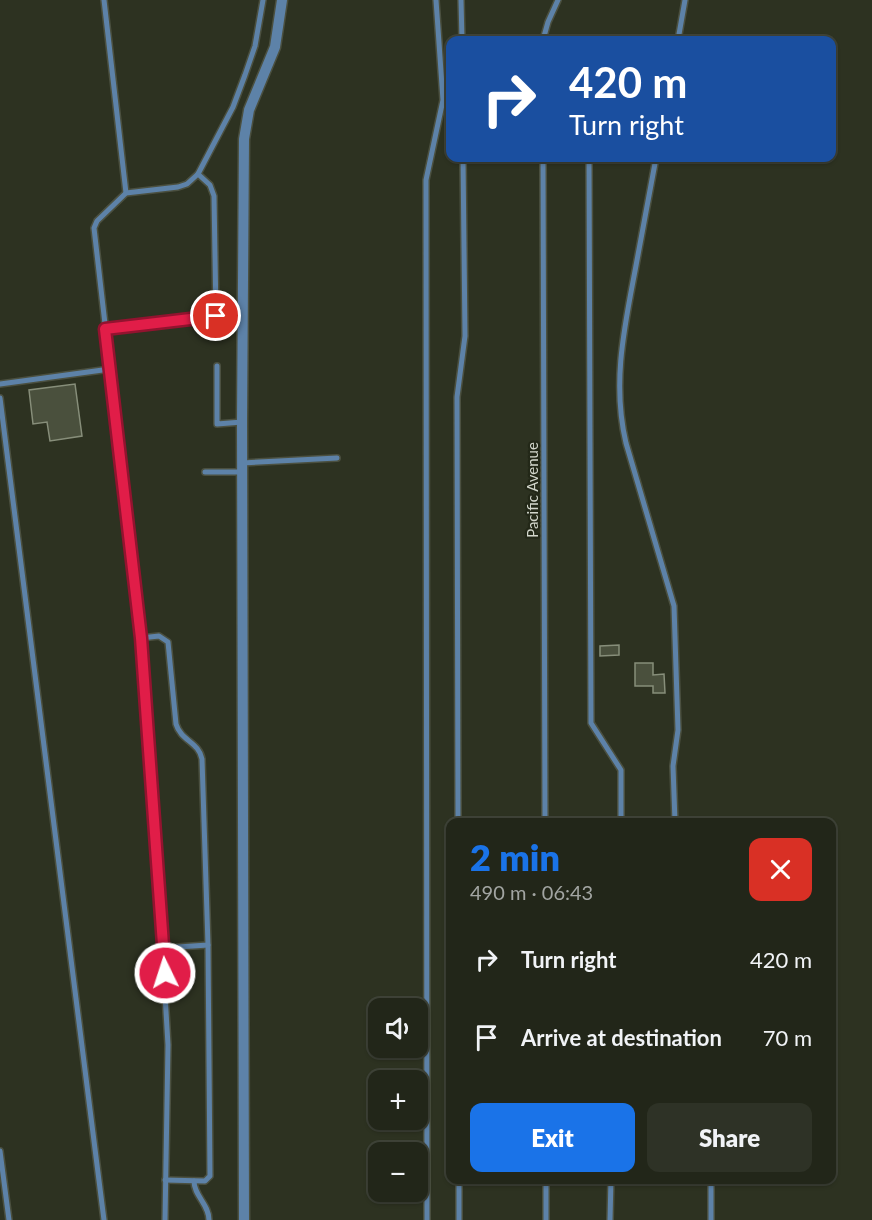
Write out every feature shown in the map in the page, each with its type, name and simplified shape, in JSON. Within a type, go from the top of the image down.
[{"type":"street","points":[[244,1220],[242,422],[244,139],[249,110],[274,47],[282,0]]},
{"type":"lane","points":[[104,0],[126,193]]},
{"type":"lane","points":[[165,1220],[168,1045],[141,638],[94,228],[97,221],[126,193],[178,187],[187,184],[198,174],[232,107],[245,75],[255,46],[263,0]]},
{"type":"lane","points":[[427,1220],[426,180],[443,100],[435,0]]},
{"type":"lane","points":[[462,0],[462,36]]},
{"type":"lane","points":[[544,36],[558,0]]},
{"type":"lane","points":[[679,36],[685,0]]},
{"type":"lane","points":[[458,818],[457,397],[465,336],[463,162]]},
{"type":"lane","name":"Pacific Avenue","points":[[543,162],[545,818]]},
{"type":"lane","points":[[590,162],[591,723],[621,770],[621,818]]},
{"type":"lane","points":[[655,162],[622,338],[618,383],[621,424],[674,606],[678,730],[673,766],[675,818]]},
{"type":"lane","points":[[105,329],[216,316],[214,196],[210,185],[198,174]]},
{"type":"lane","points":[[217,366],[216,424],[242,422]]},
{"type":"lane","points":[[0,384],[110,369]]},
{"type":"lane","points":[[0,398],[104,1220]]},
{"type":"lane","points":[[205,472],[337,458]]},
{"type":"lane","points":[[141,638],[159,636],[168,642],[176,724],[180,735],[197,746],[202,756],[208,945],[210,1176],[207,1180],[165,1180]]},
{"type":"lane","points":[[163,948],[208,945]]},
{"type":"lane","points":[[0,1151],[9,1220]]},
{"type":"lane","points":[[194,1181],[195,1190],[208,1209],[209,1220]]},
{"type":"lane","points":[[459,1184],[459,1220]]},
{"type":"lane","points":[[546,1184],[546,1220]]},
{"type":"lane","points":[[610,1184],[610,1220]]},
{"type":"lane","points":[[711,1184],[711,1220]]},
{"type":"building","points":[[75,384],[82,436],[50,441],[47,422],[33,424],[29,390]]},
{"type":"building","points":[[619,645],[619,655],[600,656],[600,646]]},
{"type":"building","points":[[635,663],[653,663],[653,675],[664,674],[665,693],[653,693],[653,686],[635,686]]},
{"type":"route","points":[[165,973],[141,638],[105,329],[216,316]]}]
